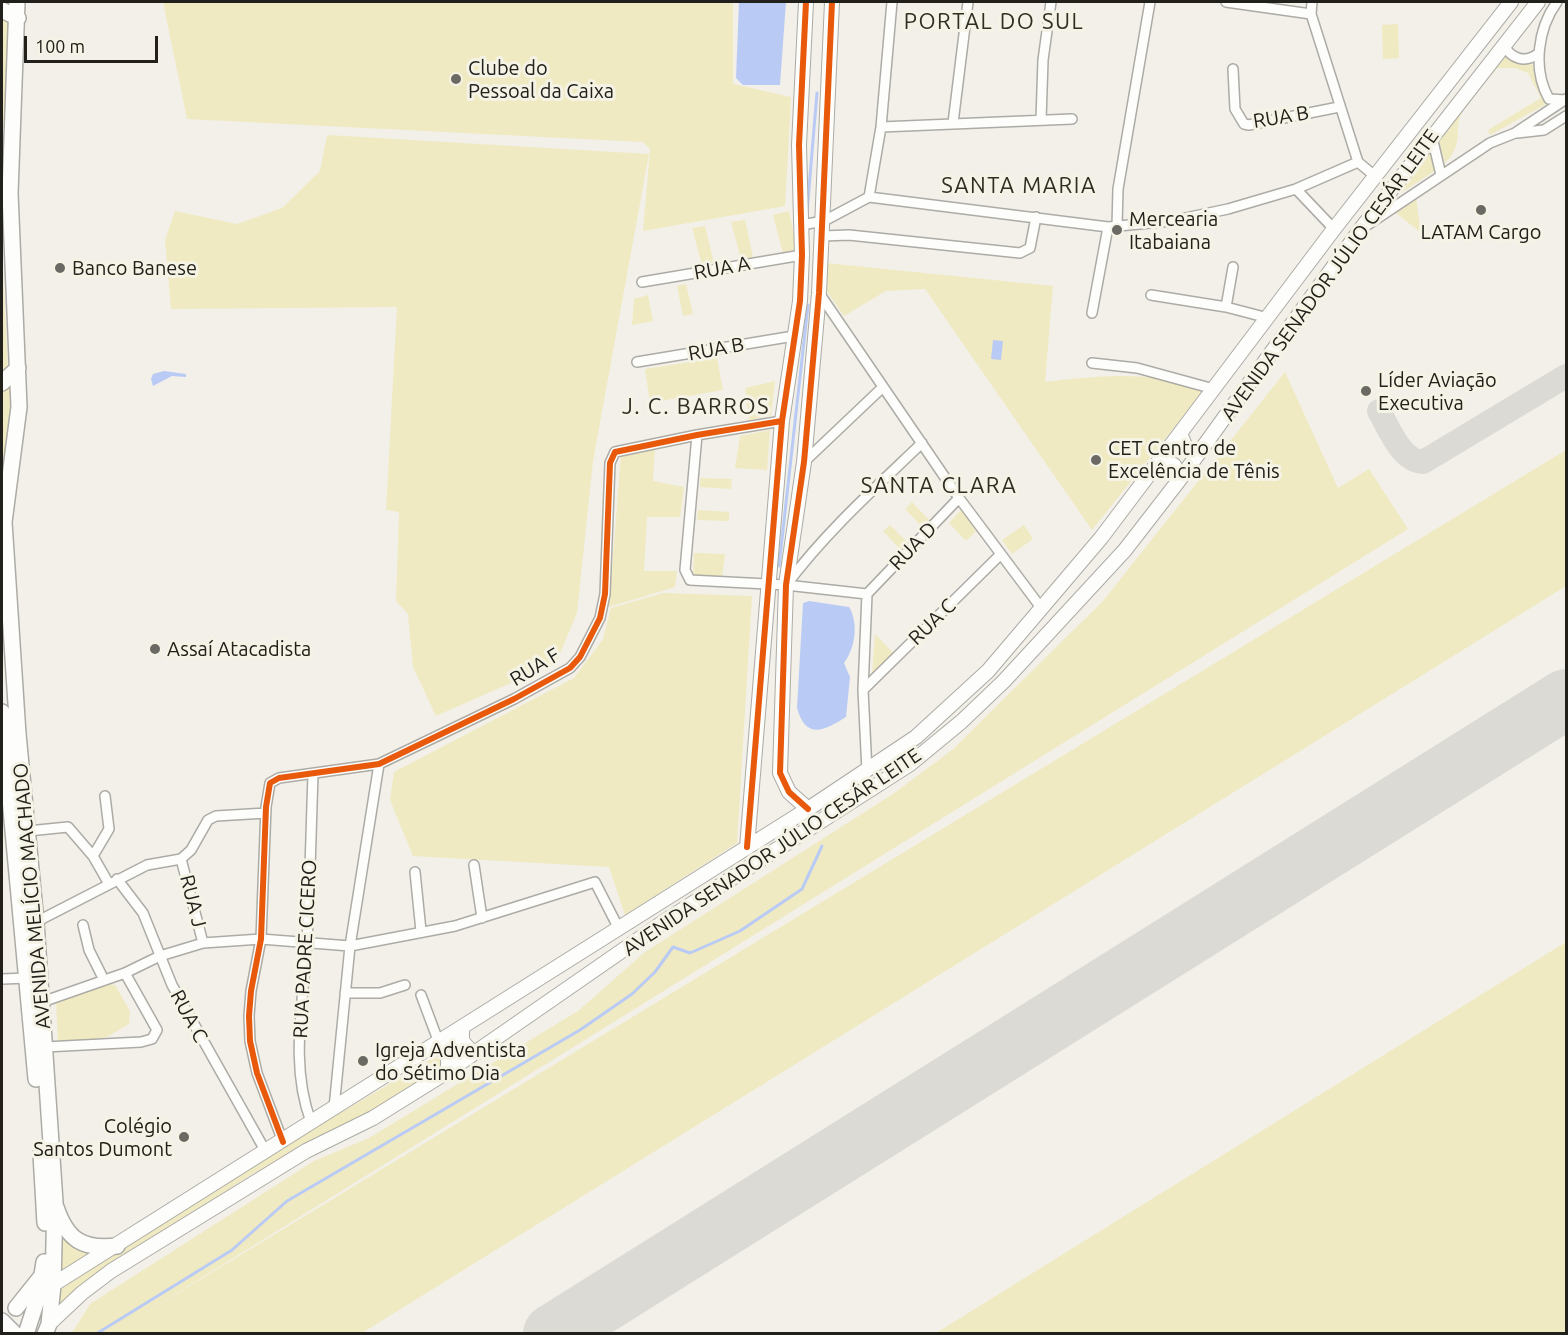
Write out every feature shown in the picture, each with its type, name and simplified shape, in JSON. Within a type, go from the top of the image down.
[{"type":"main road","name":"AVENIDA MELÍCIO MACHADO","points":[[17,2],[10,193],[19,407],[4,522],[5,568],[36,922],[55,1202],[45,1284]]},
{"type":"main road","points":[[747,848],[782,421],[800,302],[802,255],[799,145],[806,2]]},
{"type":"main road","points":[[808,809],[789,792],[780,773],[786,585],[804,462],[823,236],[832,2]]},
{"type":"main road","name":"AVENIDA SENADOR JÚLIO CESÁR LEITE","points":[[2,1319],[45,1284],[117,1246],[867,771],[916,737],[951,707],[988,671],[1042,609],[1161,459],[1334,229],[1511,2]]},
{"type":"main road","name":"AVENIDA SENADOR JÚLIO CESÁR LEITE","points":[[47,1329],[82,1293],[111,1271],[306,1151],[373,1118],[478,1052],[662,923],[910,764],[961,722],[1004,681],[1125,550],[1180,479],[1360,230],[1538,2]]},
{"type":"main road","points":[[2,10],[18,18]]},
{"type":"main road","points":[[2,383],[18,369]]},
{"type":"main road","points":[[1180,433],[1186,448],[1198,453]]},
{"type":"main road","points":[[1161,459],[1174,465],[1180,479]]},
{"type":"main road","name":"AVENIDA MELÍCIO MACHADO","points":[[2,712],[28,978],[45,1228],[47,1329]]},
{"type":"main road","points":[[462,1028],[462,1041],[471,1050],[478,1052]]},
{"type":"main road","points":[[437,1045],[449,1059],[447,1072]]},
{"type":"main road","points":[[55,1202],[60,1217],[76,1239],[91,1247],[117,1246]]},
{"type":"main road","points":[[16,1308],[45,1284]]},
{"type":"main road","points":[[26,1334],[45,1284]]},
{"type":"main road","points":[[2,1319],[15,1334]]},
{"type":"street","points":[[869,196],[880,127],[892,2]]},
{"type":"street","points":[[953,123],[968,2]]},
{"type":"street","points":[[1041,120],[1043,60],[1051,2]]},
{"type":"street","points":[[1092,313],[1113,226],[1150,2]]},
{"type":"street","points":[[1226,2],[1311,14]]},
{"type":"street","points":[[1312,2],[1311,14],[1358,162],[1376,177]]},
{"type":"street","points":[[1557,2],[1544,23],[1539,53],[1543,86],[1549,99],[1566,100]]},
{"type":"street","points":[[1503,44],[1521,60],[1533,58],[1539,53]]},
{"type":"street","name":"RUA B","points":[[1233,69],[1235,109],[1244,124],[1249,125],[1339,107]]},
{"type":"street","points":[[1360,230],[1490,143],[1515,133],[1566,100]]},
{"type":"street","points":[[1515,133],[1544,130],[1566,116]]},
{"type":"street","points":[[880,127],[1072,119]]},
{"type":"street","points":[[1432,137],[1441,175]]},
{"type":"street","points":[[801,225],[824,221],[869,196],[1113,226],[1171,221],[1228,209],[1296,189],[1358,162]]},
{"type":"street","points":[[1296,189],[1334,229]]},
{"type":"street","points":[[823,236],[849,235],[1020,253],[1030,248],[1036,217]]},
{"type":"street","name":"RUA A","points":[[642,282],[802,255]]},
{"type":"street","points":[[1226,307],[1233,267]]},
{"type":"street","points":[[819,293],[959,498],[1042,609]]},
{"type":"street","points":[[1151,295],[1226,307],[1268,318]]},
{"type":"street","name":"RUA B","points":[[637,362],[794,336]]},
{"type":"street","points":[[1092,363],[1137,368],[1214,390]]},
{"type":"street","points":[[804,462],[883,387]]},
{"type":"street","points":[[782,421],[697,435],[686,576],[697,581],[786,585],[867,594],[863,690],[867,771]]},
{"type":"street","name":"RUA F","points":[[266,813],[270,783],[279,778],[379,764],[570,668],[580,657],[600,618],[605,594],[610,463],[615,452],[697,435]]},
{"type":"street","points":[[786,585],[808,555],[922,443]]},
{"type":"street","name":"RUA D","points":[[867,594],[959,498]]},
{"type":"street","name":"RUA C","points":[[863,690],[1001,554]]},
{"type":"street","points":[[334,1108],[350,946],[379,764]]},
{"type":"street","name":"RUA PADRE CICERO","points":[[311,1122],[303,1100],[299,1068],[307,941],[313,775]]},
{"type":"street","points":[[93,856],[109,829],[105,796]]},
{"type":"street","points":[[36,922],[113,881],[147,866],[181,859],[195,844],[207,819],[216,816],[266,813],[261,939],[251,991],[250,1041],[257,1073],[282,1142]]},
{"type":"street","name":"RUA C","points":[[27,831],[68,827],[143,913],[172,985],[266,1152]]},
{"type":"street","name":"RUA J","points":[[181,859],[203,943]]},
{"type":"street","points":[[474,865],[482,918]]},
{"type":"street","points":[[415,872],[421,931]]},
{"type":"street","points":[[42,1002],[125,973],[160,956],[203,943],[261,939],[350,946],[482,918],[595,882],[619,929]]},
{"type":"street","points":[[83,924],[89,950],[104,980]]},
{"type":"street","points":[[45,1047],[152,1039],[157,1030],[125,973]]},
{"type":"street","points":[[2,979],[28,978]]},
{"type":"street","points":[[345,993],[380,993],[405,985]]},
{"type":"street","points":[[421,995],[437,1045]]},
{"type":"shaded area","name":"Clube do Pessoal da Caixa","points":[[163,2],[733,2],[733,84],[791,97],[785,206],[643,231],[650,149],[643,142],[187,119]]},
{"type":"shaded area","points":[[2,15],[9,25],[2,157]]},
{"type":"shaded area","points":[[1398,24],[1399,58],[1383,59],[1382,25]]},
{"type":"shaded area","points":[[1504,54],[1517,63],[1536,65],[1539,88],[1548,103],[1490,135],[1488,130],[1541,98],[1528,73],[1515,68],[1497,68],[1463,110],[1458,123],[1455,149],[1445,163],[1439,142],[1441,133]]},
{"type":"shaded area","points":[[327,135],[649,154],[593,461],[577,613],[556,663],[436,716],[413,667],[408,614],[396,601],[399,512],[386,510],[397,307],[171,309],[165,240],[175,211],[237,224],[282,208],[320,171]]},
{"type":"shaded area","points":[[1431,149],[1436,170],[1401,193],[1399,190]]},
{"type":"shaded area","points":[[1416,198],[1421,233],[1395,212]]},
{"type":"shaded area","points":[[789,211],[797,249],[783,253],[773,215]]},
{"type":"shaded area","points":[[745,220],[753,257],[741,259],[731,222]]},
{"type":"shaded area","points":[[705,226],[714,263],[702,265],[692,228]]},
{"type":"shaded area","points":[[2,250],[8,370],[2,378]]},
{"type":"shaded area","name":"CET Centro de Excelência de Tênis","points":[[826,263],[1053,286],[1045,382],[1105,376],[1145,377],[1165,379],[1203,391],[1092,530],[925,289],[886,291],[844,316],[824,287]]},
{"type":"shaded area","points":[[686,284],[693,314],[683,316],[677,286]]},
{"type":"shaded area","points":[[648,295],[653,321],[632,325],[634,299]]},
{"type":"shaded area","points":[[717,358],[723,390],[650,403],[645,369]]},
{"type":"shaded area","points":[[1285,372],[1338,488],[1369,469],[1408,529],[132,1321],[1566,450],[1566,586],[362,1333],[72,1333],[90,1304],[314,1161],[369,1138],[578,1011],[645,952],[893,794],[952,750],[1103,601]]},
{"type":"shaded area","points":[[775,381],[771,415],[749,420],[745,388]]},
{"type":"shaded area","points":[[11,385],[10,423],[2,479],[2,391]]},
{"type":"shaded area","points":[[770,430],[767,470],[735,468],[740,436]]},
{"type":"shaded area","points":[[655,449],[653,481],[684,487],[680,517],[647,517],[644,571],[677,571],[675,587],[609,607],[621,455]]},
{"type":"shaded area","points":[[700,478],[732,479],[731,489],[700,487]]},
{"type":"shaded area","points":[[912,502],[930,521],[923,528],[905,509]]},
{"type":"shaded area","points":[[698,510],[729,512],[729,521],[697,520]]},
{"type":"shaded area","points":[[961,510],[976,531],[966,541],[949,523]]},
{"type":"shaded area","points":[[890,525],[908,543],[901,550],[883,531]]},
{"type":"shaded area","points":[[1024,525],[1033,539],[1012,554],[1002,540]]},
{"type":"shaded area","points":[[694,553],[725,554],[722,578],[693,576]]},
{"type":"shaded area","points":[[663,593],[752,596],[737,843],[625,915],[609,867],[413,856],[390,800],[394,772],[574,678],[603,639],[611,608]]},
{"type":"shaded area","points":[[875,634],[893,653],[872,674]]},
{"type":"shaded area","points":[[1566,942],[1566,1333],[936,1333]]},
{"type":"shaded area","points":[[106,984],[115,985],[130,1011],[129,1024],[107,1037],[58,1044],[56,999]]},
{"type":"shaded area","points":[[435,1057],[440,1059],[441,1071],[360,1121],[308,1144],[249,1176],[100,1273],[55,1309],[58,1291],[249,1167]]},
{"type":"shaded area","points":[[57,1222],[92,1253],[57,1274]]},
{"type":"water","points":[[739,2],[786,2],[780,85],[743,85],[736,78]]},
{"type":"water","points":[[993,340],[1003,341],[1001,360],[991,359]]},
{"type":"water","points":[[164,371],[186,374],[186,377],[172,376],[153,386],[151,379],[153,374]]},
{"type":"water","points":[[809,601],[849,607],[855,628],[851,651],[844,663],[850,677],[846,717],[817,730],[805,725],[797,708],[803,603]]},
{"type":"waterway","points":[[807,212],[817,93]]},
{"type":"waterway","points":[[779,566],[808,305]]},
{"type":"waterway","points":[[96,1334],[232,1250],[287,1201],[580,1030],[632,994],[655,972],[673,947],[690,953],[740,931],[802,889],[822,846]]},
{"type":"taxiway","points":[[1379,411],[1402,450],[1408,456],[1423,462],[1566,376]]},
{"type":"taxiway","points":[[551,1334],[561,1328]]},
{"type":"runway","points":[[553,1334],[1566,699]]},
{"type":"cycle path","points":[[747,847],[782,421],[800,301],[802,255],[799,145],[806,2]]},
{"type":"cycle path","points":[[808,809],[789,792],[780,773],[786,585],[804,462],[819,293],[832,2]]},
{"type":"cycle path","points":[[283,1142],[257,1073],[250,1041],[249,1016],[251,991],[261,939],[266,807],[270,783],[279,778],[379,764],[514,699],[570,668],[580,657],[600,618],[605,594],[610,463],[615,452],[782,421]]},
{"type":"place","name":"Clube do Pessoal da Caixa","points":[[456,79]]},
{"type":"place","name":"LATAM Cargo","points":[[1481,210]]},
{"type":"place","name":"Mercearia Itabaiana","points":[[1117,230]]},
{"type":"place","name":"Banco Banese","points":[[60,268]]},
{"type":"place","name":"Líder Aviação Executiva","points":[[1366,391]]},
{"type":"place","name":"CET Centro de Excelência de Tênis","points":[[1096,460]]},
{"type":"place","name":"Assaí Atacadista","points":[[155,649]]},
{"type":"place","name":"Igreja Adventista do Sétimo Dia","points":[[363,1061]]},
{"type":"place","name":"Colégio Santos Dumont","points":[[184,1137]]},
{"type":"district","name":"PORTAL DO SUL","points":[[994,22]]},
{"type":"district","name":"SANTA MARIA","points":[[1019,186]]},
{"type":"district","name":"J. C. BARROS","points":[[696,407]]},
{"type":"district","name":"SANTA CLARA","points":[[939,486]]}]
